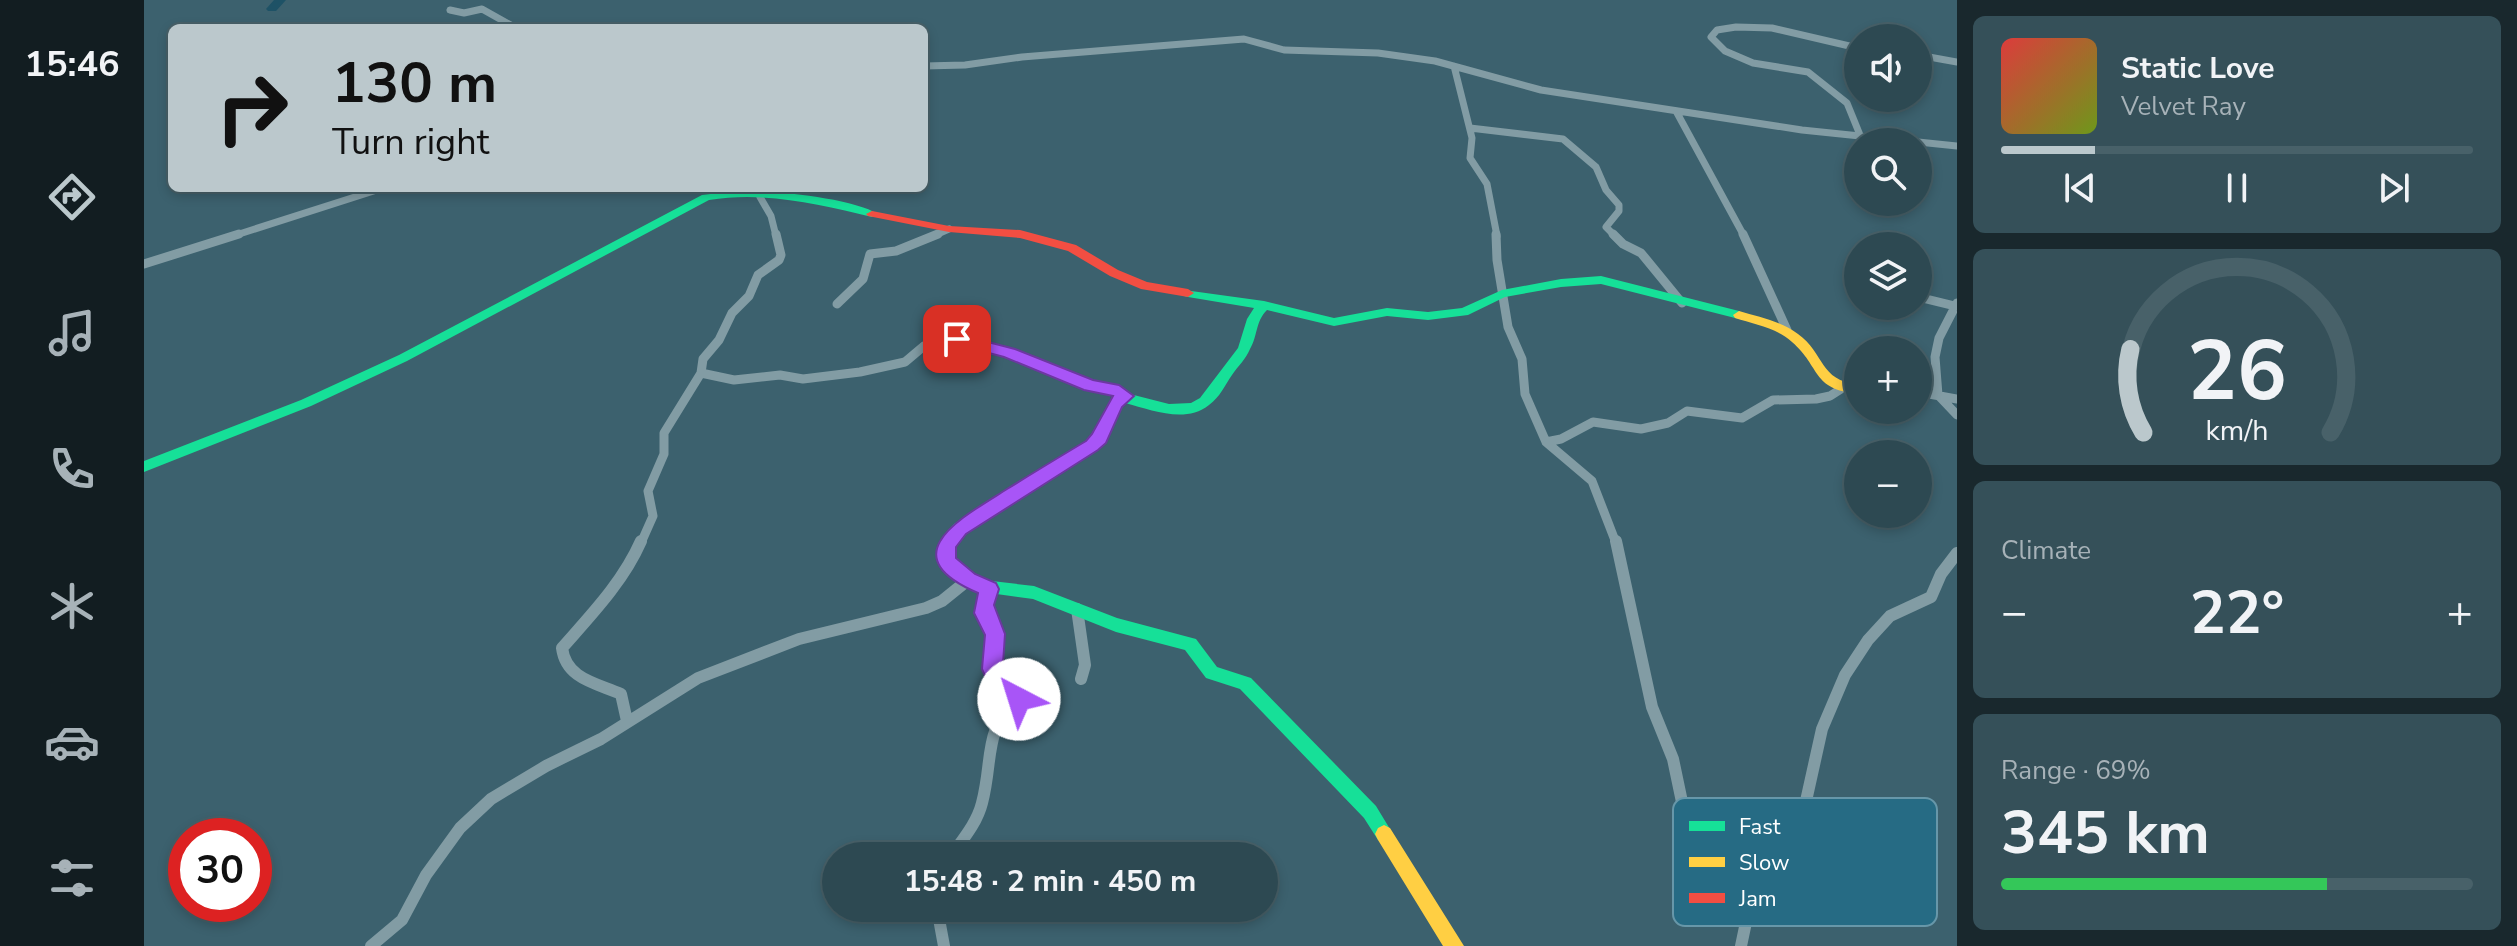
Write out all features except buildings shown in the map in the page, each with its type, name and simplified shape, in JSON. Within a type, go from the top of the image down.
[{"type":"street","points":[[450,10],[464,13],[482,9],[509,24]]},
{"type":"street","points":[[1844,44],[1787,29],[1757,25],[1717,30],[1711,37],[1725,51],[1753,63],[1808,72],[1844,101]]},
{"type":"street","points":[[928,66],[1244,39],[1284,50],[1378,53],[1454,66],[1541,90],[1844,133]]},
{"type":"street","points":[[1932,58],[1957,62]]},
{"type":"street","points":[[1454,66],[1470,128],[1470,158],[1487,184],[1491,198],[1502,294],[1512,341],[1522,359],[1525,394],[1546,442],[1592,481],[1619,550],[1652,707],[1673,759],[1681,798]]},
{"type":"street","points":[[1546,442],[1561,439],[1593,422],[1641,429],[1668,423],[1687,411],[1742,418],[1773,400],[1816,399],[1830,396],[1841,389],[1825,379],[1809,352],[1787,330],[1759,263],[1676,111]]},
{"type":"street","points":[[1470,128],[1557,138],[1573,145],[1596,167],[1606,190],[1619,205],[1619,211],[1606,227],[1623,244],[1641,253],[1682,303]]},
{"type":"street","points":[[1932,143],[1957,146]]},
{"type":"street","points":[[144,264],[370,192]]},
{"type":"street","points":[[144,467],[306,403],[403,358],[580,267],[706,197],[727,192],[846,205],[884,218],[949,229],[1020,234],[1057,242],[1145,286],[1264,305],[1323,320],[1346,322],[1387,312],[1428,316],[1464,312],[1502,294],[1561,283],[1601,280],[1682,303],[1763,321],[1787,330]]},
{"type":"street","points":[[627,721],[621,694],[575,673],[564,663],[562,648],[612,589],[646,535],[653,516],[648,491],[664,454],[664,433],[701,373],[703,359],[719,340],[732,313],[749,296],[755,280],[779,260],[781,255],[771,216],[760,197]]},
{"type":"street","points":[[837,304],[863,279],[870,254],[896,251],[949,229]]},
{"type":"street","points":[[1932,300],[1956,305],[1936,348],[1938,395],[1957,415]]},
{"type":"street","points":[[701,373],[734,380],[780,375],[803,379],[860,372],[905,362],[924,346],[948,337],[1009,353],[1090,386],[1113,389],[1179,413],[1203,405],[1220,387],[1228,370],[1247,345],[1251,317],[1264,305]]},
{"type":"street","points":[[1932,394],[1957,399]]},
{"type":"street","points":[[1126,396],[1115,403],[1099,438],[1092,445],[1042,478],[1009,494],[952,534],[945,557],[968,580],[989,589],[1034,593],[1116,625],[1190,644],[1212,673],[1245,683],[1370,812],[1454,946]]},
{"type":"street","points":[[1808,798],[1821,743],[1820,732],[1840,686],[1867,639],[1894,613],[1932,596],[1939,577],[1957,553]]},
{"type":"street","points":[[371,946],[402,920],[426,875],[475,812],[523,780],[601,739],[713,671],[770,653],[799,639],[926,608],[942,601],[968,580]]},
{"type":"street","points":[[961,842],[974,824],[982,803],[996,723],[1003,711],[1020,695],[1014,680],[992,669],[995,634],[984,613],[989,589]]},
{"type":"street","points":[[1077,609],[1085,665],[1081,679]]},
{"type":"street","points":[[940,922],[944,946]]},
{"type":"street","points":[[1741,946],[1745,926]]},
{"type":"waterway","points":[[272,9],[280,0]]},
{"type":"traffic: fast","points":[[144,467],[306,403],[403,358],[706,197],[766,194],[812,200],[872,214]]},
{"type":"traffic: fast","points":[[1188,293],[1264,305],[1334,322],[1387,312],[1428,316],[1464,312],[1502,294],[1561,283],[1601,280],[1739,315]]},
{"type":"traffic: fast","points":[[1264,305],[1253,319],[1243,351],[1205,401],[1182,410],[1122,397],[1092,445],[959,528],[952,534],[945,557],[957,571],[980,586],[1034,593],[1116,625],[1190,644],[1212,673],[1245,683],[1370,812],[1384,834]]},
{"type":"traffic: slow","points":[[1739,315],[1770,324],[1791,335],[1806,348],[1827,379],[1844,388]]},
{"type":"traffic: slow","points":[[1384,834],[1454,946]]},
{"type":"traffic: jam","points":[[872,214],[949,229],[1020,234],[1072,248],[1114,273],[1145,286],[1188,293]]},
{"type":"route","points":[[957,339],[966,344],[1009,353],[1090,386],[1113,389],[1126,396],[1115,403],[1099,438],[1092,445],[959,528],[947,545],[945,557],[949,563],[968,580],[989,589],[984,613],[995,634],[992,669],[1014,680],[1020,689],[1019,699]]}]
